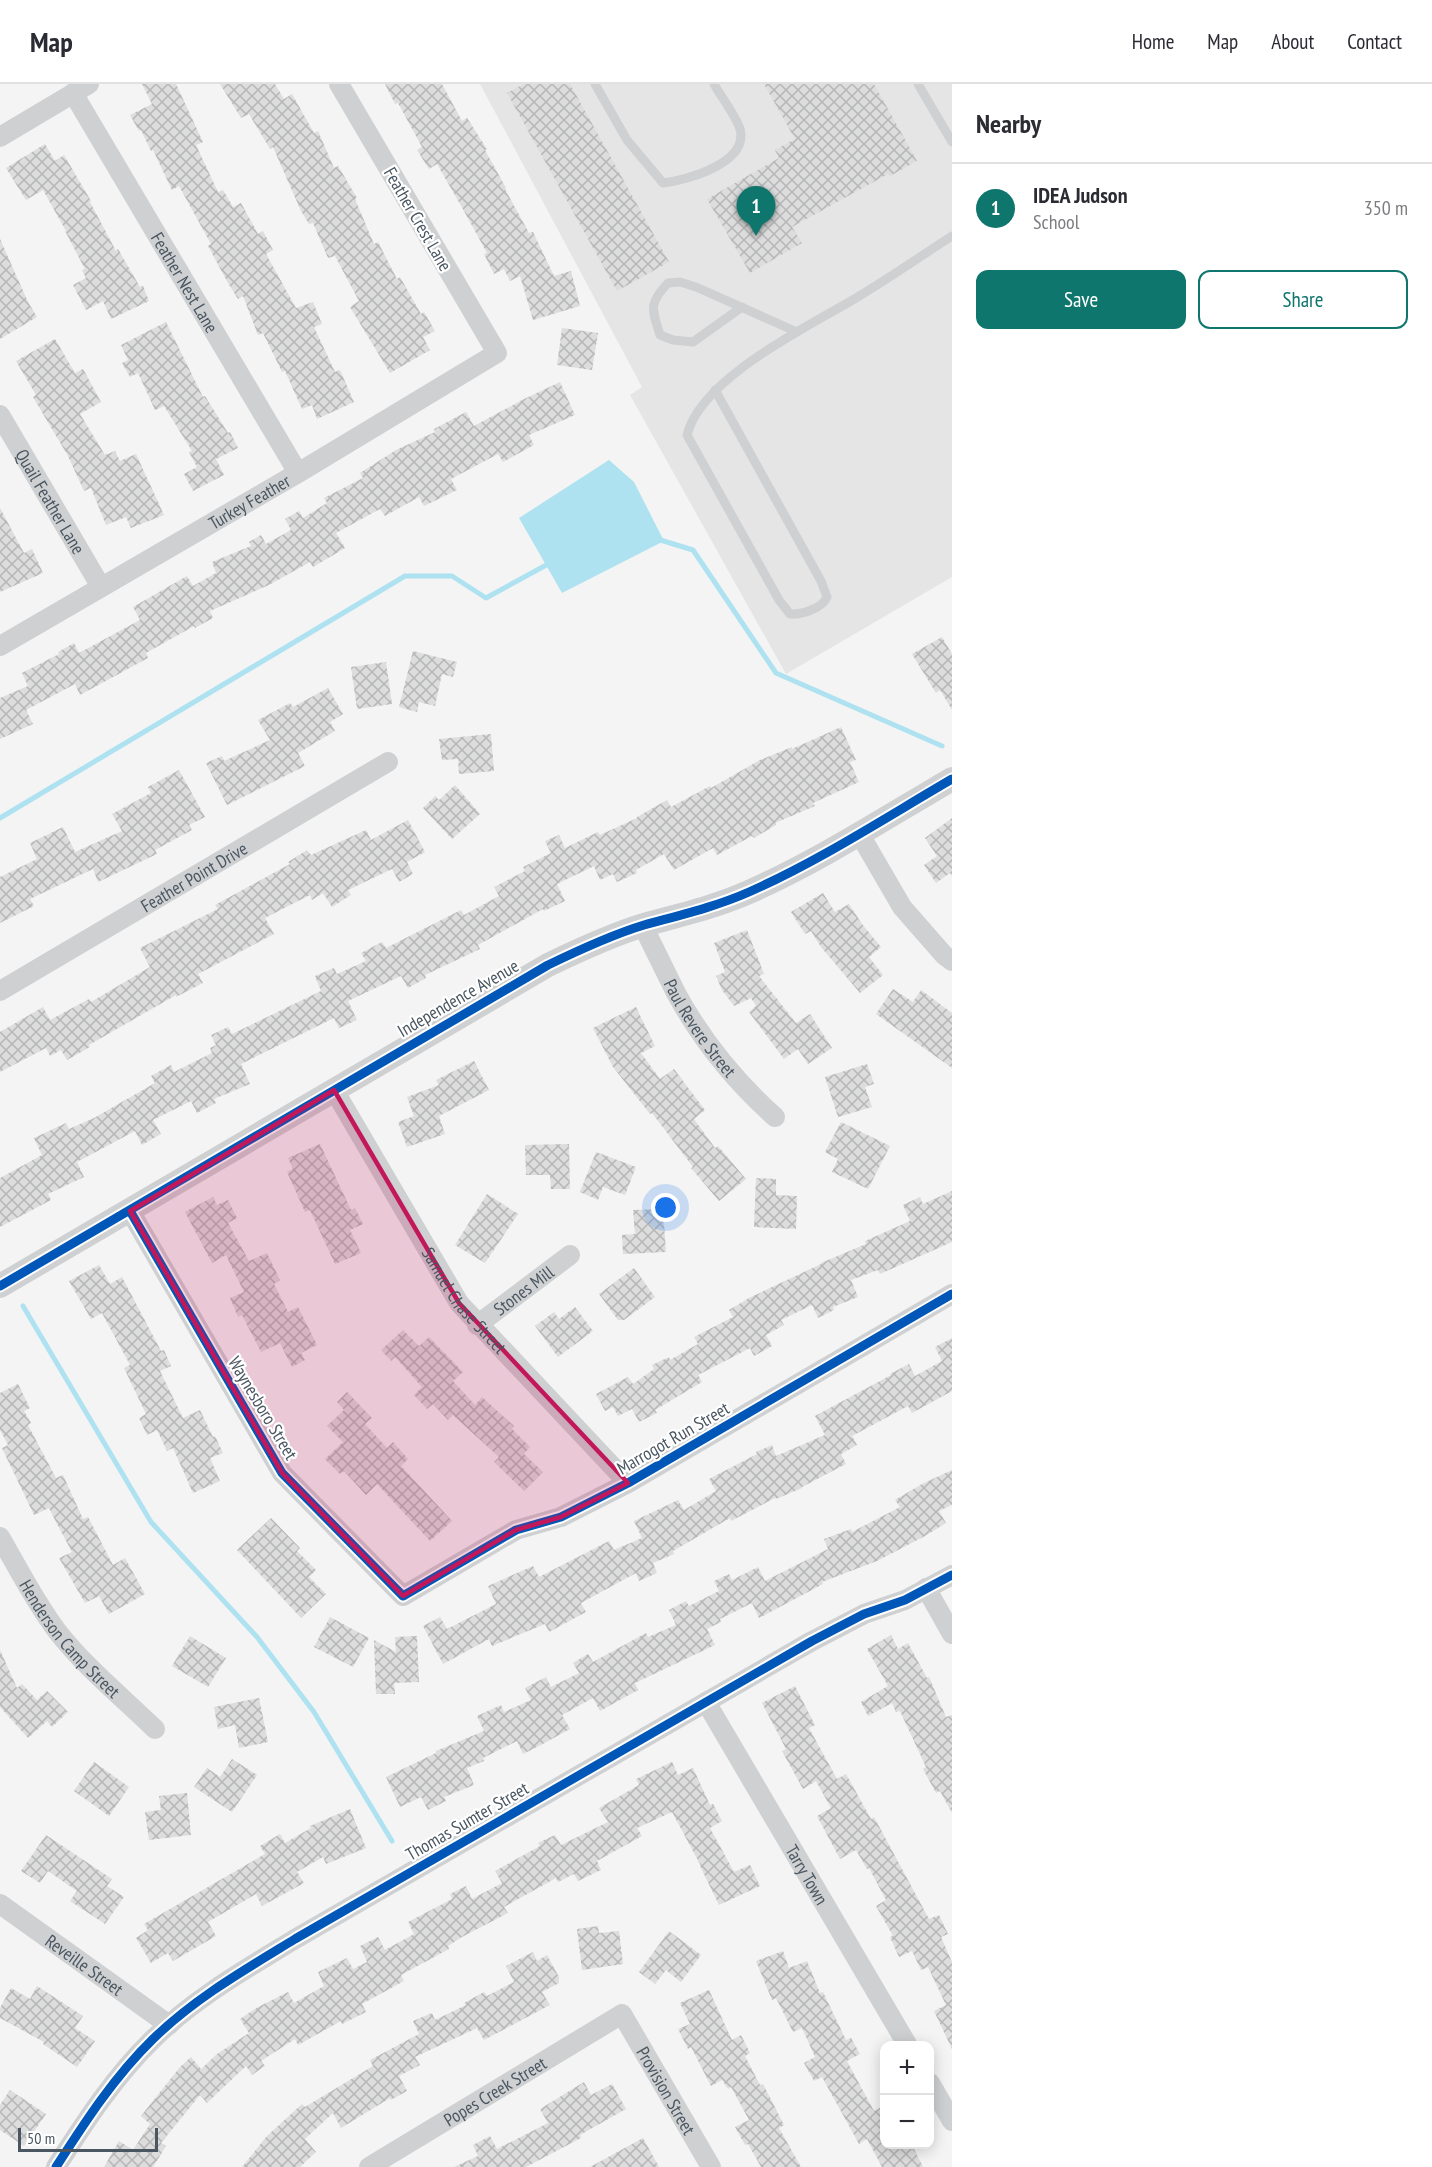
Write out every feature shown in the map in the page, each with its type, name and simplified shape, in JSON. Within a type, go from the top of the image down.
[{"type":"street","name":"Feather Crest Lane","points":[[339,84],[497,353]]},
{"type":"street","points":[[0,137],[81,88]]},
{"type":"street","name":"Feather Nest Lane","points":[[81,88],[297,473]]},
{"type":"street","name":"Turkey Feather","points":[[0,646],[297,473],[497,353]]},
{"type":"street","name":"Quail Feather Lane","points":[[0,415],[101,587]]},
{"type":"street","name":"Feather Point Drive","points":[[0,991],[388,762]]},
{"type":"street","name":"Independence Avenue","points":[[0,1286],[548,965],[586,947],[643,926],[701,910],[749,892],[859,833],[952,779]]},
{"type":"street","points":[[859,833],[902,907],[952,961]]},
{"type":"street","name":"Paul Revere Street","points":[[643,926],[677,995],[711,1046],[750,1094],[774,1117]]},
{"type":"street","name":"Samuel Chase Street","points":[[334,1090],[459,1303],[628,1484]]},
{"type":"street","name":"Waynesboro Street","points":[[130,1211],[282,1473],[403,1596]]},
{"type":"street","name":"Stones Mill","points":[[477,1324],[570,1255]]},
{"type":"street","name":"Marrogot Run Street","points":[[403,1596],[516,1530],[561,1517],[628,1484],[952,1294]]},
{"type":"street","name":"Henderson Camp Street","points":[[0,1537],[57,1631],[78,1655],[155,1728]]},
{"type":"street","name":"Thomas Sumter Street","points":[[56,2167],[98,2102],[138,2055],[196,2002],[224,1983],[295,1939],[822,1636],[864,1614],[904,1599],[952,1575]]},
{"type":"street","points":[[926,1588],[952,1634]]},
{"type":"street","name":"Tarry Town","points":[[706,1702],[905,2041]]},
{"type":"street","name":"Reveille Street","points":[[0,1904],[169,2025]]},
{"type":"street","name":"Popes Creek Street","points":[[369,2167],[622,2014]]},
{"type":"street","name":"Provision Street","points":[[622,2014],[711,2167]]},
{"type":"street","points":[[934,2090],[952,2121]]},
{"type":"lane","points":[[595,84],[627,140],[663,183],[683,181],[705,173],[727,159],[738,148],[740,130],[714,84]]},
{"type":"lane","points":[[918,84],[952,142]]},
{"type":"lane","points":[[715,390],[821,581],[827,597],[821,606],[798,615],[790,614],[779,600],[687,435],[689,426],[715,390],[779,342],[852,300],[952,236]]},
{"type":"lane","points":[[742,308],[693,342],[673,340],[660,335],[653,304],[656,294],[668,283],[680,282],[696,287],[797,332]]},
{"type":"highlighted area","points":[[334,1090],[459,1303],[628,1483],[561,1517],[516,1530],[403,1596],[282,1473],[130,1211]]},
{"type":"shaded area","points":[[480,84],[952,84],[952,577],[786,674],[630,395],[642,387]]},
{"type":"water","points":[[609,460],[634,482],[664,541],[562,593],[519,518]]},
{"type":"building","points":[[142,84],[176,84],[203,142],[196,145],[218,192],[223,190],[233,207],[241,203],[258,234],[263,231],[273,250],[266,254],[296,308],[313,302],[322,324],[314,327],[335,372],[340,370],[354,402],[317,419],[312,405],[302,409],[285,371],[282,372],[263,333],[258,335],[243,296],[238,299],[228,283],[208,246],[211,244],[179,186],[172,190],[153,150],[151,151],[141,130],[139,131],[130,115],[152,104]]},
{"type":"building","points":[[220,84],[275,84],[284,99],[292,94],[314,133],[318,131],[334,168],[338,166],[357,198],[355,199],[374,244],[378,242],[397,279],[400,277],[421,314],[424,312],[435,331],[423,337],[430,350],[390,373],[350,307],[359,301],[335,256],[328,258],[313,223],[309,224],[301,211],[273,147],[270,149],[249,114],[241,118]]},
{"type":"building","points":[[385,84],[442,84],[462,121],[467,118],[487,149],[485,150],[505,189],[529,233],[533,232],[554,276],[571,271],[580,306],[533,320],[520,276],[510,281],[504,269],[494,274],[484,254],[487,253],[464,211],[437,164],[429,169],[417,150],[422,147]]},
{"type":"building","points":[[524,84],[570,84],[669,262],[617,291],[507,93]]},
{"type":"building","points":[[764,84],[874,84],[917,161],[890,176],[888,174],[792,227],[802,243],[750,273],[707,199],[779,158],[775,150],[795,139]]},
{"type":"building","points":[[45,144],[55,161],[64,155],[91,201],[116,251],[118,249],[140,287],[143,286],[149,301],[111,319],[103,301],[86,310],[73,285],[86,278],[82,270],[85,269],[43,190],[26,200],[6,168]]},
{"type":"building","points":[[0,239],[37,317],[0,339]]},
{"type":"building","points":[[166,322],[203,397],[205,396],[228,433],[230,432],[238,448],[216,459],[224,475],[193,491],[184,474],[197,467],[189,452],[192,451],[164,406],[155,410],[138,373],[130,377],[122,363],[128,360],[121,345]]},
{"type":"building","points":[[562,328],[598,333],[592,370],[557,365]]},
{"type":"building","points":[[55,339],[75,373],[83,369],[101,402],[80,414],[105,455],[115,451],[120,461],[136,454],[164,515],[131,528],[126,517],[106,525],[91,488],[84,491],[68,456],[33,397],[36,395],[16,361]]},
{"type":"building","points":[[560,382],[575,415],[529,435],[534,445],[503,462],[498,454],[451,479],[457,490],[424,506],[419,497],[385,516],[380,509],[336,533],[345,548],[313,567],[310,562],[269,585],[210,611],[213,618],[146,653],[148,658],[80,695],[75,684],[26,710],[33,724],[0,739],[0,698],[28,686],[22,673],[59,654],[58,652],[74,643],[79,653],[140,620],[133,607],[187,576],[193,586],[216,573],[212,562],[251,546],[249,542],[261,535],[266,544],[291,530],[285,519],[299,511],[303,518],[327,503],[324,498],[363,478],[360,473],[396,450],[435,432],[434,429],[466,412],[474,426]]},
{"type":"building","points":[[0,508],[24,553],[32,549],[43,573],[0,592]]},
{"type":"building","points":[[942,637],[952,654],[952,710],[940,690],[936,693],[912,654]]},
{"type":"building","points":[[413,651],[457,662],[453,677],[442,674],[435,706],[419,702],[417,712],[399,707]]},
{"type":"building","points":[[386,662],[392,704],[357,709],[351,667]]},
{"type":"building","points":[[328,688],[343,714],[330,722],[335,731],[298,753],[305,766],[227,805],[206,763],[222,756],[224,761],[270,740],[258,720],[290,703],[293,707]]},
{"type":"building","points":[[841,727],[856,760],[850,762],[859,782],[813,803],[815,806],[775,823],[776,825],[754,838],[752,836],[717,855],[713,848],[674,870],[664,854],[636,870],[637,873],[617,882],[613,874],[600,880],[594,866],[557,884],[565,901],[544,911],[543,909],[478,945],[480,949],[425,975],[426,978],[408,988],[401,976],[348,1001],[357,1020],[339,1028],[334,1018],[241,1064],[250,1084],[214,1099],[216,1103],[197,1113],[191,1101],[153,1120],[161,1134],[142,1145],[135,1131],[77,1162],[84,1177],[48,1194],[51,1200],[0,1227],[0,1178],[42,1155],[34,1138],[66,1123],[69,1129],[94,1118],[155,1083],[151,1076],[171,1065],[174,1072],[212,1053],[210,1048],[216,1045],[211,1035],[228,1027],[232,1034],[321,991],[315,976],[334,968],[337,974],[366,961],[361,953],[382,942],[386,948],[461,910],[464,915],[499,896],[494,887],[525,871],[523,867],[551,853],[545,841],[559,835],[565,848],[598,832],[600,835],[637,818],[667,800],[671,807],[710,786],[711,788],[760,760],[792,747],[792,749]]},
{"type":"building","points":[[491,734],[494,771],[459,774],[458,759],[442,760],[439,739]]},
{"type":"building","points":[[179,770],[205,817],[189,825],[192,830],[155,850],[157,854],[98,882],[93,869],[30,899],[34,906],[0,923],[0,877],[37,859],[30,843],[63,827],[75,852],[122,831],[112,814],[151,793],[148,787]]},
{"type":"building","points":[[455,785],[480,814],[452,839],[423,808],[435,796],[439,800]]},
{"type":"building","points":[[952,818],[952,876],[950,873],[936,883],[924,865],[937,856],[925,838]]},
{"type":"building","points":[[408,820],[425,852],[407,862],[413,874],[399,882],[392,869],[348,890],[351,895],[332,907],[323,893],[312,900],[310,895],[265,918],[274,934],[198,974],[203,983],[176,997],[176,995],[67,1060],[61,1050],[50,1056],[46,1048],[0,1072],[0,1032],[43,1007],[50,1020],[89,999],[91,1002],[150,967],[140,948],[218,909],[215,905],[290,864],[288,862],[307,850],[311,855],[366,830],[371,840]]},
{"type":"building","points":[[823,893],[835,912],[849,904],[881,947],[869,957],[883,975],[860,993],[821,947],[811,931],[805,934],[791,912]]},
{"type":"building","points":[[747,930],[764,974],[759,976],[796,1023],[810,1014],[832,1048],[808,1064],[798,1049],[784,1059],[749,1012],[756,1006],[751,998],[734,1006],[722,990],[716,976],[725,972],[714,943]]},
{"type":"building","points":[[893,989],[913,1002],[921,990],[952,1013],[952,1068],[876,1014]]},
{"type":"building","points":[[636,1007],[655,1046],[641,1053],[660,1079],[674,1069],[705,1110],[694,1119],[715,1148],[718,1146],[746,1179],[719,1201],[691,1168],[693,1167],[652,1113],[650,1114],[613,1067],[593,1028]]},
{"type":"building","points":[[474,1061],[489,1090],[439,1116],[445,1134],[407,1147],[398,1122],[414,1116],[407,1097],[439,1085],[436,1080]]},
{"type":"building","points":[[867,1064],[874,1084],[865,1087],[872,1107],[838,1117],[825,1077]]},
{"type":"building","points":[[841,1122],[890,1146],[868,1189],[832,1172],[838,1159],[825,1152]]},
{"type":"building","points":[[320,1144],[351,1210],[355,1208],[363,1224],[350,1230],[361,1253],[335,1264],[310,1210],[305,1212],[287,1172],[293,1169],[288,1158]]},
{"type":"building","points":[[569,1144],[570,1189],[551,1189],[550,1175],[526,1175],[525,1145]]},
{"type":"building","points":[[596,1152],[636,1167],[625,1195],[603,1187],[598,1200],[580,1192]]},
{"type":"building","points":[[756,1178],[776,1179],[776,1195],[797,1196],[796,1229],[754,1227]]},
{"type":"building","points":[[952,1191],[952,1242],[880,1274],[878,1270],[851,1280],[858,1297],[833,1307],[834,1310],[818,1318],[812,1305],[781,1320],[784,1325],[766,1335],[772,1346],[754,1356],[750,1348],[698,1375],[702,1382],[655,1410],[657,1413],[639,1422],[632,1409],[618,1416],[613,1407],[605,1411],[596,1394],[628,1377],[633,1384],[654,1369],[652,1365],[669,1357],[670,1360],[698,1344],[694,1337],[733,1317],[729,1310],[749,1298],[910,1221],[903,1205],[920,1197],[923,1204]]},
{"type":"building","points":[[487,1194],[518,1214],[485,1263],[455,1245]]},
{"type":"building","points":[[213,1197],[217,1205],[228,1200],[237,1218],[228,1223],[249,1261],[267,1253],[280,1280],[274,1284],[288,1312],[298,1307],[317,1345],[301,1353],[305,1360],[292,1367],[280,1343],[261,1352],[242,1315],[238,1317],[230,1298],[244,1292],[226,1255],[212,1263],[185,1212]]},
{"type":"building","points":[[663,1209],[666,1252],[623,1254],[622,1235],[635,1234],[633,1210]]},
{"type":"building","points":[[99,1265],[110,1284],[122,1277],[161,1351],[164,1350],[171,1366],[160,1371],[183,1418],[200,1410],[213,1437],[215,1436],[223,1453],[210,1458],[220,1481],[193,1493],[173,1448],[167,1451],[157,1430],[147,1435],[139,1418],[146,1414],[124,1368],[130,1365],[102,1313],[91,1319],[69,1281]]},
{"type":"building","points":[[634,1268],[655,1297],[624,1320],[618,1320],[599,1294]]},
{"type":"building","points":[[575,1307],[593,1331],[558,1357],[535,1326],[554,1312],[559,1319]]},
{"type":"building","points":[[403,1330],[419,1346],[429,1337],[463,1372],[453,1381],[475,1405],[482,1397],[514,1426],[512,1429],[530,1447],[524,1454],[543,1472],[524,1491],[494,1462],[499,1457],[453,1415],[448,1420],[433,1404],[427,1409],[414,1395],[422,1387],[395,1357],[391,1361],[381,1350]]},
{"type":"building","points":[[952,1338],[952,1391],[912,1413],[908,1406],[852,1436],[857,1445],[841,1454],[846,1464],[802,1488],[775,1498],[731,1521],[730,1518],[673,1551],[674,1554],[653,1563],[657,1573],[639,1581],[636,1573],[581,1603],[586,1612],[549,1632],[545,1624],[492,1646],[489,1639],[443,1664],[423,1626],[440,1617],[447,1629],[496,1604],[488,1586],[533,1566],[539,1577],[609,1541],[614,1550],[642,1538],[634,1521],[678,1500],[684,1510],[716,1491],[709,1479],[757,1454],[756,1452],[772,1445],[776,1456],[825,1435],[815,1416],[909,1364],[915,1376],[942,1361],[935,1347]]},
{"type":"building","points":[[18,1384],[30,1408],[24,1411],[31,1423],[28,1425],[56,1478],[63,1475],[83,1519],[88,1517],[113,1565],[125,1558],[145,1594],[109,1614],[99,1596],[85,1603],[59,1558],[72,1552],[49,1508],[34,1515],[2,1448],[8,1445],[0,1430],[0,1393]]},
{"type":"building","points":[[347,1392],[372,1418],[365,1424],[387,1448],[393,1442],[408,1459],[401,1466],[452,1521],[430,1541],[377,1484],[366,1495],[344,1471],[340,1474],[325,1459],[343,1442],[327,1426],[344,1410],[337,1402]]},
{"type":"building","points":[[952,1470],[952,1505],[939,1511],[946,1523],[925,1536],[877,1561],[822,1582],[823,1584],[759,1618],[752,1603],[720,1619],[721,1622],[707,1629],[715,1645],[635,1683],[638,1690],[600,1711],[593,1698],[562,1715],[570,1729],[523,1754],[517,1741],[483,1758],[484,1761],[467,1768],[474,1785],[444,1797],[446,1801],[428,1810],[421,1797],[400,1807],[386,1777],[436,1751],[484,1731],[477,1716],[501,1705],[504,1712],[531,1700],[525,1688],[546,1677],[551,1687],[579,1673],[573,1663],[588,1654],[593,1662],[646,1633],[648,1637],[676,1625],[669,1610],[686,1601],[689,1606],[719,1591],[714,1581],[729,1574],[732,1580],[758,1567],[765,1581],[828,1549],[824,1539],[851,1529],[852,1532],[900,1507],[895,1500]]},
{"type":"building","points":[[271,1518],[300,1548],[297,1551],[316,1570],[309,1577],[326,1594],[301,1618],[237,1550]]},
{"type":"building","points":[[330,1617],[369,1638],[353,1667],[314,1647]]},
{"type":"building","points":[[891,1635],[898,1649],[908,1643],[927,1678],[929,1677],[946,1717],[952,1715],[952,1813],[940,1791],[936,1793],[923,1769],[926,1767],[900,1711],[896,1712],[892,1703],[868,1716],[861,1702],[888,1686],[867,1649]]},
{"type":"building","points":[[190,1636],[226,1658],[208,1687],[172,1666]]},
{"type":"building","points":[[417,1636],[419,1682],[394,1683],[395,1694],[376,1694],[374,1640],[396,1652],[395,1637]]},
{"type":"building","points":[[0,1650],[17,1688],[22,1684],[37,1700],[47,1691],[68,1712],[52,1727],[47,1721],[28,1738],[0,1707]]},
{"type":"building","points":[[795,1686],[815,1725],[809,1728],[837,1779],[846,1774],[871,1819],[874,1817],[929,1919],[939,1915],[948,1934],[941,1937],[952,1962],[952,2049],[934,2011],[946,2005],[928,1967],[921,1970],[912,1951],[899,1957],[890,1937],[893,1936],[876,1906],[886,1900],[869,1868],[867,1869],[856,1850],[840,1859],[817,1816],[831,1808],[816,1781],[803,1789],[782,1751],[786,1749],[762,1703]]},
{"type":"building","points":[[259,1698],[268,1742],[239,1748],[235,1725],[218,1729],[214,1707]]},
{"type":"building","points":[[232,1759],[257,1775],[232,1812],[194,1787],[207,1768],[220,1777]]},
{"type":"building","points":[[94,1762],[129,1787],[109,1816],[74,1791]]},
{"type":"building","points":[[672,1762],[678,1775],[693,1768],[710,1805],[713,1804],[722,1821],[710,1828],[734,1872],[750,1865],[760,1886],[719,1905],[672,1812],[637,1828],[642,1836],[597,1861],[601,1870],[578,1881],[574,1874],[558,1882],[556,1878],[504,1907],[508,1913],[462,1937],[448,1946],[449,1949],[401,1975],[404,1981],[362,2004],[366,2012],[342,2024],[341,2021],[298,2045],[295,2039],[261,2061],[265,2066],[252,2075],[246,2066],[207,2103],[200,2095],[161,2143],[166,2146],[153,2167],[104,2167],[119,2141],[133,2150],[150,2124],[141,2116],[180,2067],[191,2057],[201,2069],[217,2054],[249,2033],[240,2019],[288,1992],[294,2003],[324,1986],[318,1972],[347,1958],[353,1969],[367,1962],[360,1946],[378,1937],[385,1950],[414,1934],[408,1922],[452,1899],[450,1894],[466,1886],[472,1899],[502,1883],[495,1871],[540,1846],[538,1843],[555,1835],[561,1845],[608,1822],[599,1808],[639,1785],[636,1779]]},
{"type":"building","points":[[187,1793],[191,1835],[149,1840],[145,1812],[161,1810],[159,1796]]},
{"type":"building","points":[[350,1809],[366,1848],[326,1864],[323,1857],[297,1872],[304,1883],[262,1906],[256,1894],[208,1922],[216,1936],[173,1961],[168,1953],[151,1963],[136,1938],[148,1930],[144,1924],[265,1854],[260,1846],[280,1834],[285,1843],[311,1828],[310,1826]]},
{"type":"building","points":[[46,1835],[112,1879],[107,1886],[124,1897],[105,1924],[70,1901],[77,1891],[48,1871],[40,1883],[21,1871]]},
{"type":"building","points":[[598,1926],[599,1933],[619,1931],[623,1964],[582,1970],[577,1929]]},
{"type":"building","points":[[669,1931],[701,1955],[681,1982],[666,1970],[655,1984],[639,1972]]},
{"type":"building","points":[[783,1951],[789,1968],[807,1961],[820,1993],[823,1992],[846,2040],[851,2038],[860,2054],[847,2061],[874,2111],[880,2108],[880,2149],[914,2149],[923,2167],[882,2167],[867,2139],[859,2144],[822,2077],[814,2081],[804,2063],[815,2057],[802,2028],[793,2032],[776,1998],[772,2000],[756,1961]]},
{"type":"building","points":[[533,1952],[537,1961],[547,1955],[559,1977],[559,1983],[542,1992],[550,2005],[484,2040],[477,2028],[415,2057],[420,2065],[399,2076],[407,2091],[391,2100],[390,2098],[341,2128],[333,2113],[305,2139],[316,2152],[300,2167],[242,2167],[267,2136],[302,2104],[305,2107],[373,2066],[370,2060],[419,2034],[413,2021],[432,2013],[435,2020],[466,2005],[464,2003],[484,1992],[487,1996],[514,1982],[506,1966]]},
{"type":"building","points":[[37,1986],[83,2016],[75,2028],[95,2041],[77,2067],[43,2044],[44,2042],[0,2018],[0,2008],[11,1988],[30,1999]]},
{"type":"building","points":[[709,1990],[732,2040],[741,2035],[750,2053],[745,2056],[760,2085],[763,2084],[784,2125],[779,2128],[801,2167],[761,2167],[735,2127],[749,2120],[731,2087],[728,2089],[722,2080],[711,2086],[691,2047],[688,2049],[678,2029],[690,2024],[680,2003]]},
{"type":"building","points":[[584,2082],[591,2095],[612,2084],[626,2109],[580,2135],[581,2138],[526,2167],[454,2167],[478,2156],[473,2145],[490,2136],[497,2149],[548,2123],[540,2109]]},
{"type":"building","points":[[10,2090],[46,2114],[24,2146],[0,2130],[0,2105]]},
{"type":"building","points":[[643,2138],[659,2167],[590,2167]]},
{"type":"waterway","points":[[657,539],[693,550],[776,673],[942,746]]},
{"type":"waterway","points":[[0,818],[405,576],[452,576],[486,598],[550,563]]},
{"type":"waterway","points":[[23,1306],[151,1522],[257,1637],[314,1712],[392,1841]]},
{"type":"cycle path","points":[[0,1286],[548,965],[619,933],[749,892],[826,853],[952,779]]},
{"type":"cycle path","points":[[130,1211],[282,1473],[403,1596],[516,1530],[561,1517],[628,1483],[952,1294]]},
{"type":"cycle path","points":[[56,2167],[125,2069],[169,2024],[221,1985],[295,1939],[812,1641],[864,1614],[905,1600],[952,1575]]},
{"type":"place","name":"IDEA Judson","points":[[756,236]]}]
